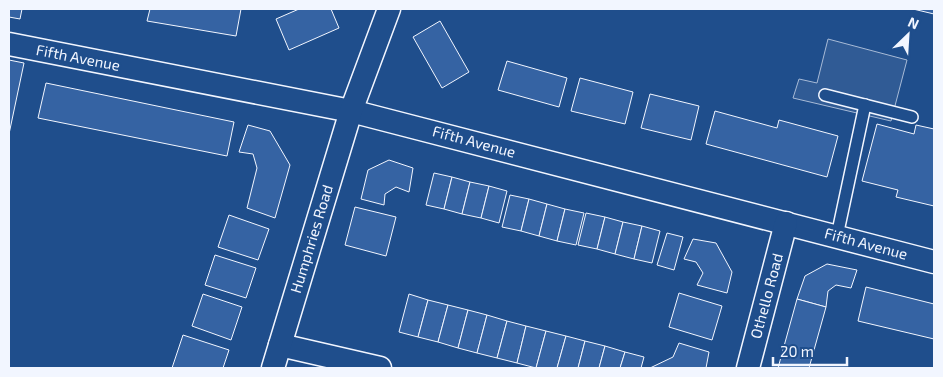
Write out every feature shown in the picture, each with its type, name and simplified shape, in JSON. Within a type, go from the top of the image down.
[{"type":"street","name":"Humphries Road","points":[[273,368],[351,111],[389,9]]},
{"type":"street","name":"Fifth Avenue","points":[[9,44],[351,111],[934,262]]},
{"type":"street","name":"Othello Road","points":[[748,368],[786,223]]},
{"type":"street","points":[[280,345],[380,368]]},
{"type":"lane","points":[[825,95],[912,117]]},
{"type":"lane","points":[[837,236],[865,105]]},
{"type":"shaded area","points":[[828,39],[907,60],[891,121],[793,98],[799,79],[817,83]]},
{"type":"building","points":[[9,9],[22,9],[20,19],[9,17]]},
{"type":"building","points":[[150,9],[241,9],[236,36],[147,21]]},
{"type":"building","points":[[299,9],[331,9],[339,28],[289,50],[276,19]]},
{"type":"building","points":[[913,9],[934,9],[934,14]]},
{"type":"building","points":[[440,21],[469,72],[442,88],[413,37]]},
{"type":"building","points":[[9,60],[24,63],[9,134]]},
{"type":"building","points":[[507,61],[567,78],[559,107],[498,90]]},
{"type":"building","points":[[580,78],[633,92],[625,124],[571,111]]},
{"type":"building","points":[[46,83],[234,122],[227,156],[38,118]]},
{"type":"building","points":[[650,94],[699,106],[691,140],[641,128]]},
{"type":"building","points":[[715,111],[777,128],[779,120],[838,136],[827,177],[706,144]]},
{"type":"building","points":[[877,124],[914,134],[916,125],[934,129],[934,206],[896,197],[898,190],[862,181]]},
{"type":"building","points":[[248,125],[270,131],[290,165],[275,218],[247,208],[257,168],[253,154],[239,152]]},
{"type":"building","points":[[389,160],[413,168],[409,192],[396,187],[385,194],[384,205],[361,199],[368,170]]},
{"type":"building","points":[[434,173],[452,177],[444,209],[426,205]]},
{"type":"building","points":[[452,177],[470,182],[462,214],[444,209]]},
{"type":"building","points":[[470,182],[489,186],[481,218],[462,214]]},
{"type":"building","points":[[489,186],[507,191],[499,223],[481,218]]},
{"type":"building","points":[[510,195],[529,199],[521,231],[502,227]]},
{"type":"building","points":[[529,199],[547,204],[539,236],[521,231]]},
{"type":"building","points":[[547,204],[565,209],[557,241],[539,236]]},
{"type":"building","points":[[355,207],[396,217],[386,256],[345,245]]},
{"type":"building","points":[[565,209],[584,213],[576,245],[557,241]]},
{"type":"building","points":[[586,213],[605,217],[597,249],[578,245]]},
{"type":"building","points":[[229,215],[269,229],[258,260],[218,247]]},
{"type":"building","points":[[605,217],[623,222],[615,254],[597,249]]},
{"type":"building","points":[[623,222],[642,226],[634,259],[615,254]]},
{"type":"building","points":[[642,226],[660,231],[652,263],[634,259]]},
{"type":"building","points":[[667,233],[683,237],[674,270],[657,265]]},
{"type":"building","points":[[693,239],[716,243],[732,272],[727,293],[697,285],[703,273],[696,262],[684,259]]},
{"type":"building","points":[[215,255],[256,268],[246,298],[205,285]]},
{"type":"building","points":[[827,264],[857,270],[851,288],[836,285],[828,291],[826,307],[797,299],[805,276]]},
{"type":"building","points":[[866,287],[934,304],[934,339],[858,321]]},
{"type":"building","points":[[679,293],[722,306],[712,340],[669,327]]},
{"type":"building","points":[[203,294],[242,307],[231,340],[192,326]]},
{"type":"building","points":[[409,294],[428,300],[418,337],[399,332]]},
{"type":"building","points":[[797,299],[826,307],[809,368],[778,368]]},
{"type":"building","points":[[428,300],[448,305],[438,342],[418,337]]},
{"type":"building","points":[[448,305],[468,310],[458,348],[438,342]]},
{"type":"building","points":[[468,310],[487,315],[477,353],[458,348]]},
{"type":"building","points":[[487,315],[507,321],[497,358],[477,353]]},
{"type":"building","points":[[507,321],[526,326],[517,363],[497,358]]},
{"type":"building","points":[[526,326],[546,331],[536,368],[517,363]]},
{"type":"building","points":[[546,331],[566,336],[557,368],[536,368]]},
{"type":"building","points":[[183,335],[229,350],[223,368],[172,368]]},
{"type":"building","points":[[566,336],[585,341],[578,368],[557,368]]},
{"type":"building","points":[[585,341],[605,346],[599,368],[578,368]]},
{"type":"building","points":[[679,343],[709,352],[706,368],[650,368],[673,357]]},
{"type":"building","points":[[605,346],[625,352],[620,368],[599,368]]},
{"type":"building","points":[[625,352],[644,357],[641,368],[620,368]]}]
